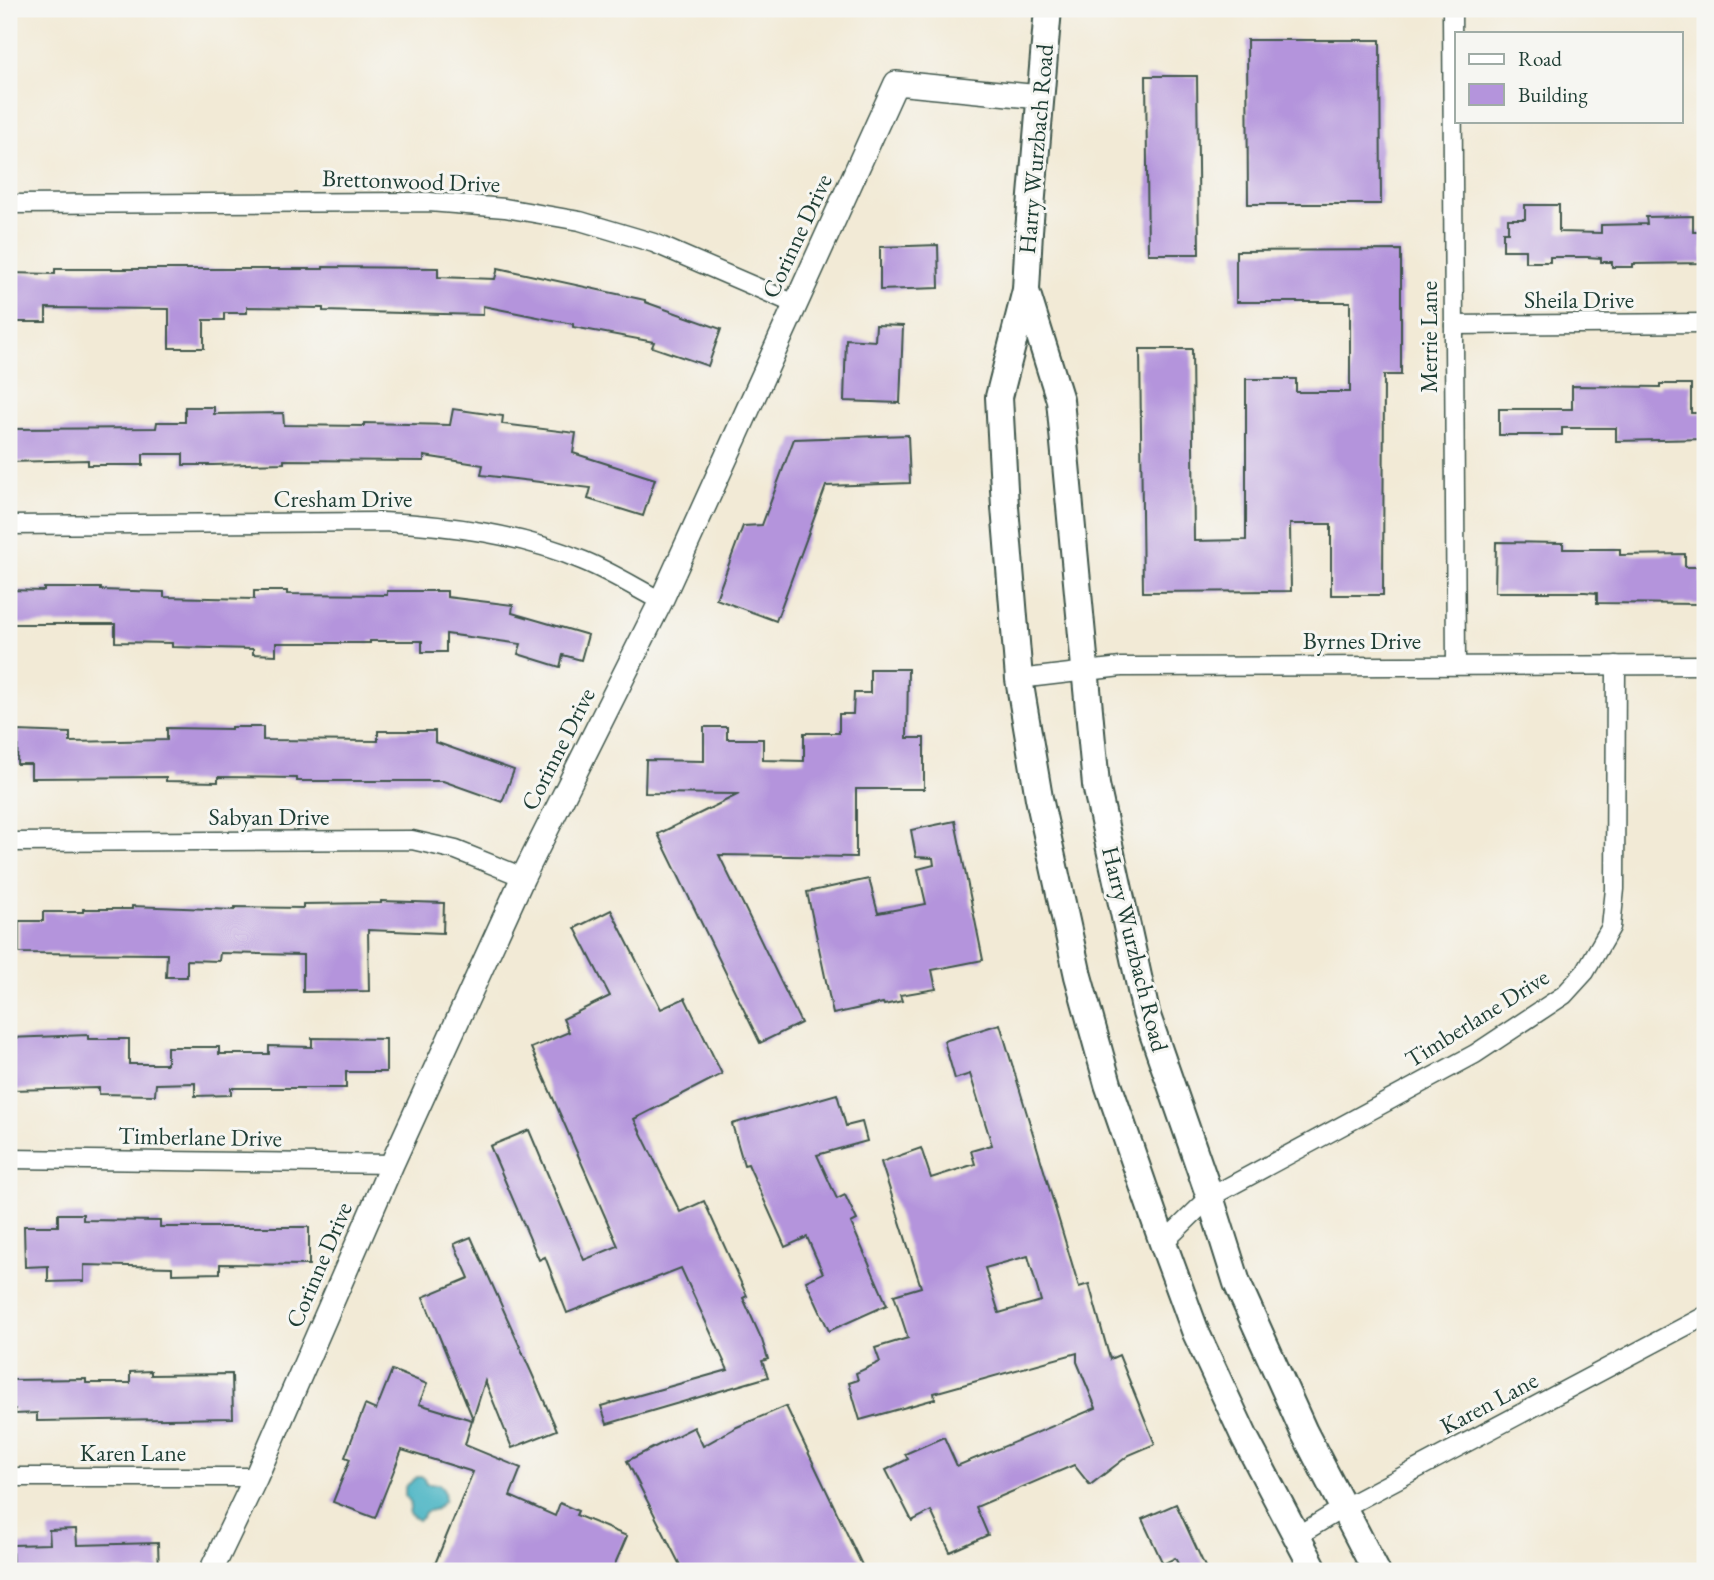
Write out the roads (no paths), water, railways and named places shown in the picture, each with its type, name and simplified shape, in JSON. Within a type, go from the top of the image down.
[{"type":"main road","name":"Harry Wurzbach Road","points":[[1048,9],[1026,290],[999,397],[1019,679],[1039,798],[1080,984],[1108,1084],[1163,1243],[1196,1333],[1245,1438],[1315,1571]]},
{"type":"main road","name":"Harry Wurzbach Road","points":[[1026,290],[1060,400],[1096,785],[1146,1013],[1237,1283],[1304,1432],[1376,1571]]},
{"type":"street","name":"Merrie Lane","points":[[1452,9],[1456,665]]},
{"type":"street","name":"Corinne Drive","points":[[211,1571],[256,1477],[391,1164],[523,877],[661,601],[897,83],[1040,97]]},
{"type":"street","name":"Brettonwood Drive","points":[[9,204],[429,202],[505,208],[580,221],[653,243],[795,304]]},
{"type":"street","name":"Sheila Drive","points":[[1454,325],[1705,323]]},
{"type":"street","name":"Cresham Drive","points":[[9,524],[382,522],[437,525],[491,533],[554,550],[585,561],[661,601]]},
{"type":"street","name":"Timberlane Drive","points":[[1163,1243],[1210,1198],[1475,1055],[1564,995],[1585,971],[1611,927],[1615,888],[1616,665]]},
{"type":"street","name":"Byrnes Drive","points":[[1019,679],[1122,667],[1705,665]]},
{"type":"street","name":"Sabyan Drive","points":[[9,842],[412,840],[456,850],[523,877]]},
{"type":"street","name":"Timberlane Drive","points":[[9,1159],[391,1164]]},
{"type":"street","name":"Karen Lane","points":[[1297,1536],[1343,1508],[1705,1316]]},
{"type":"street","name":"Karen Lane","points":[[9,1477],[256,1477]]},
{"type":"water","points":[[417,1477],[423,1477],[426,1484],[439,1484],[444,1491],[445,1500],[436,1509],[425,1512],[418,1520],[409,1514],[411,1503],[405,1495],[405,1487]]}]
